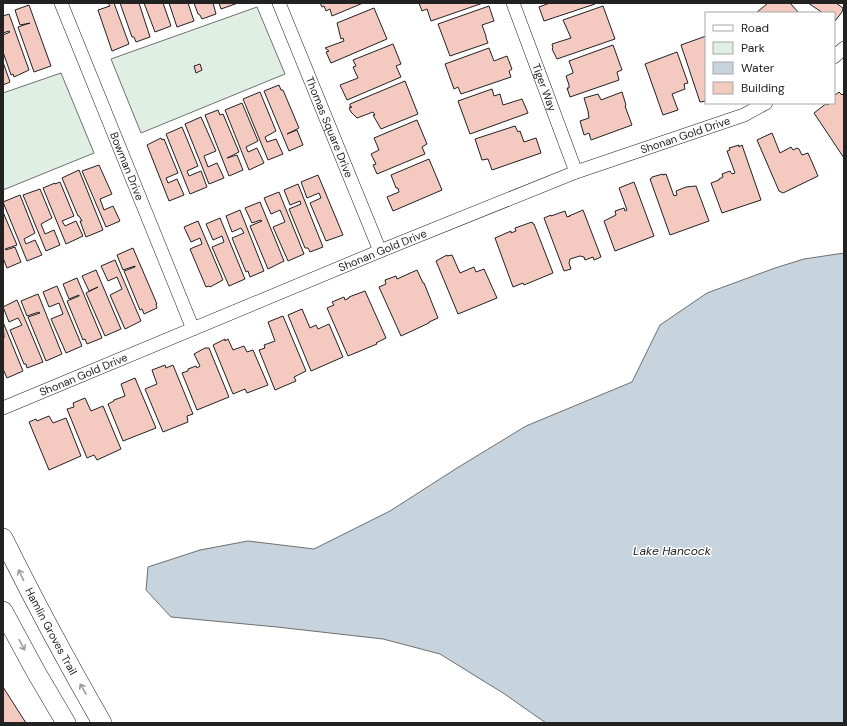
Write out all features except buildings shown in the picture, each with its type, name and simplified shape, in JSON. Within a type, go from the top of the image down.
[{"type":"main road","name":"Hamlin Groves Trail","points":[[3,538],[45,620],[102,723]]},
{"type":"main road","points":[[3,611],[66,723]]},
{"type":"street","name":"Bowman Drive","points":[[61,3],[193,329]]},
{"type":"street","name":"Thomas Square Drive","points":[[279,3],[380,251]]},
{"type":"street","name":"Tiger Way","points":[[514,3],[576,172]]},
{"type":"street","points":[[835,56],[844,48]]},
{"type":"street","name":"Shonan Gold Drive","points":[[3,408],[380,251],[576,172],[744,115],[764,104]]},
{"type":"green space","points":[[257,7],[285,74],[141,133],[111,59]]},
{"type":"green space","points":[[61,73],[94,153],[3,190],[3,93]]},
{"type":"water","name":"Lake Hancock","points":[[844,253],[844,723],[546,723],[503,693],[440,654],[383,639],[171,617],[146,590],[148,567],[200,550],[248,541],[314,549],[390,511],[526,426],[632,382],[660,325],[707,293],[804,259]]}]
